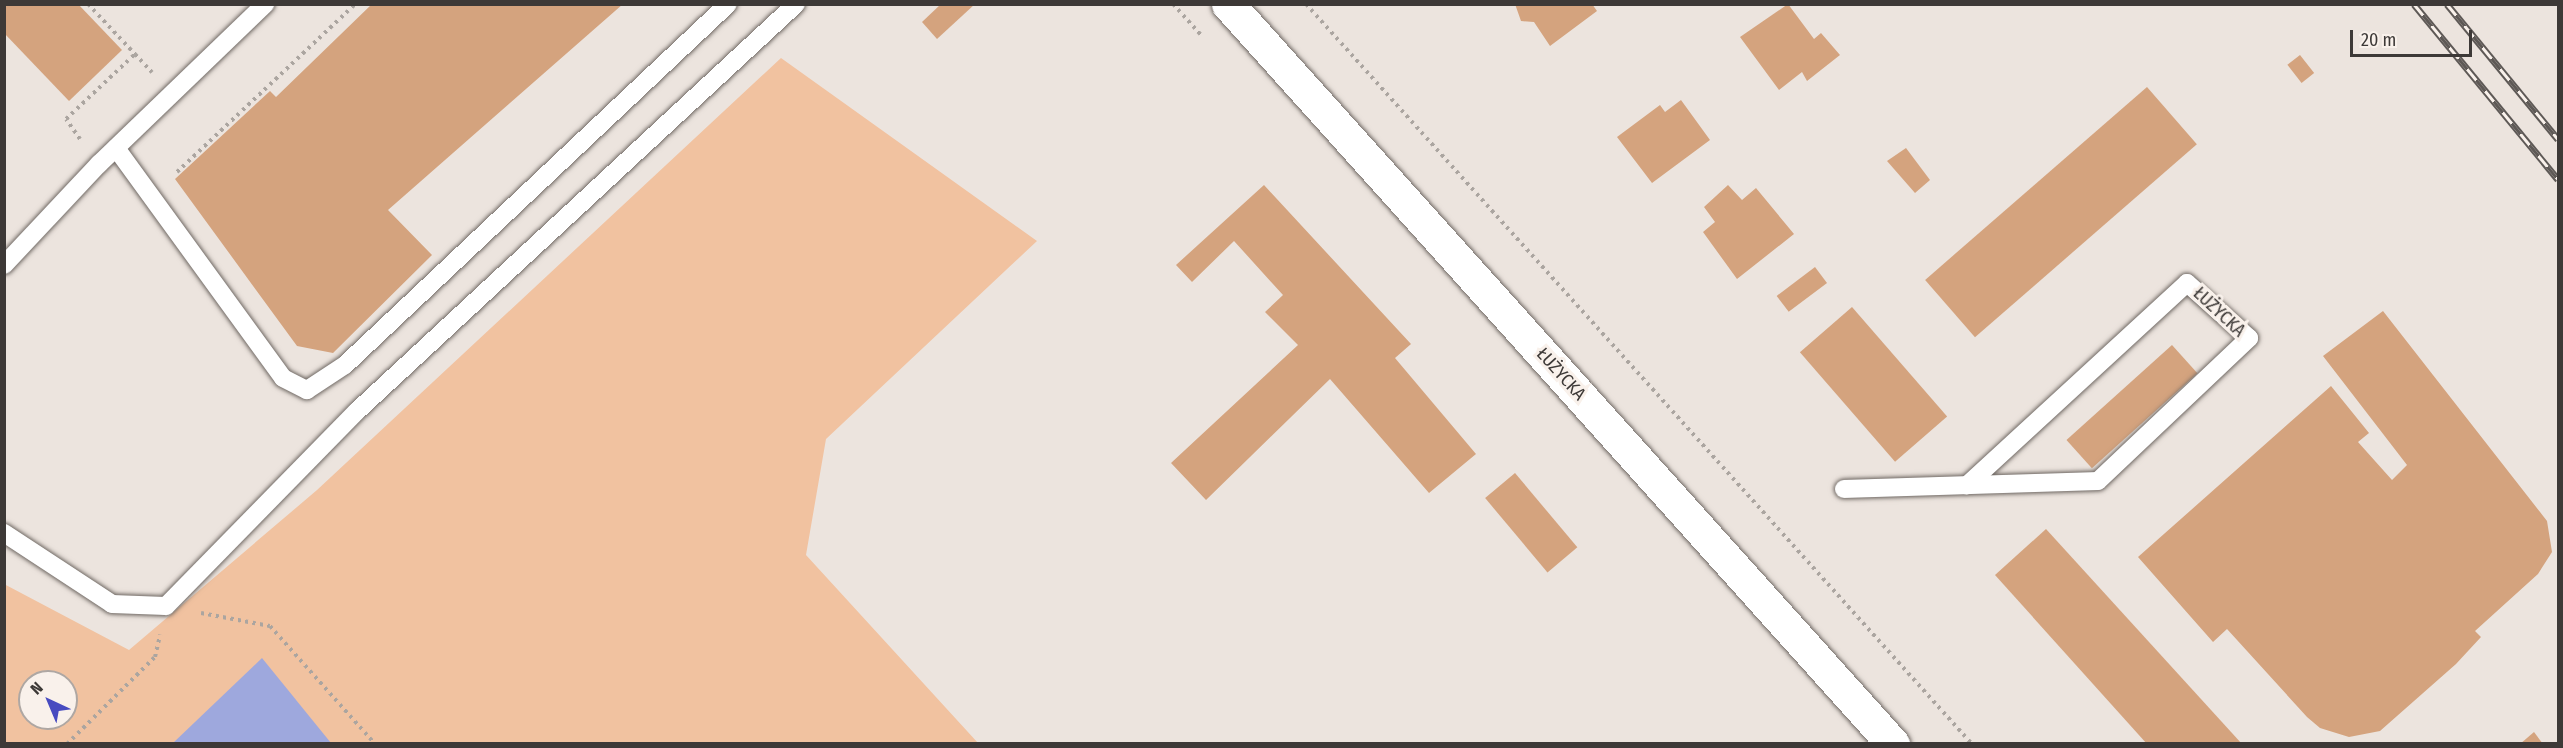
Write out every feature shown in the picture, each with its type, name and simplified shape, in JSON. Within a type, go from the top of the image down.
[{"type":"street","name":"ŁUŻYCKA","points":[[1227,4],[1893,744]]},
{"type":"lane","points":[[4,265],[116,148],[265,4]]},
{"type":"lane","points":[[116,148],[283,378],[307,390],[345,365],[728,4]]},
{"type":"lane","points":[[4,532],[112,604],[166,606],[356,412],[796,4]]},
{"type":"lane","name":"ŁUŻYCKA","points":[[1844,489],[2098,481],[2249,338],[2187,283],[1967,485]]},
{"type":"path","points":[[88,4],[155,75],[163,67]]},
{"type":"path","points":[[177,172],[355,4]]},
{"type":"path","points":[[1306,4],[1972,744]]},
{"type":"path","points":[[83,143],[66,119],[135,54]]},
{"type":"path","points":[[67,744],[155,657],[166,606],[270,626],[375,744]]},
{"type":"shaded area","points":[[781,58],[1037,241],[826,439],[806,555],[978,743],[5,743],[4,584],[129,650],[317,490]]},
{"type":"water","points":[[262,658],[331,743],[173,743]]},
{"type":"building","points":[[4,4],[78,4],[122,50],[69,101],[4,33]]},
{"type":"building","points":[[372,4],[623,4],[388,210],[432,255],[333,353],[297,346],[175,179],[270,91],[276,97]]},
{"type":"building","points":[[941,4],[975,4],[937,39],[922,22]]},
{"type":"building","points":[[1515,4],[1592,4],[1597,11],[1550,46],[1534,22],[1521,21]]},
{"type":"building","points":[[1788,4],[1814,39],[1821,33],[1840,55],[1807,81],[1802,72],[1779,90],[1740,37]]},
{"type":"building","points":[[2300,55],[2314,73],[2302,83],[2287,65]]},
{"type":"building","points":[[2147,87],[2197,144],[1975,337],[1925,280]]},
{"type":"building","points":[[1681,100],[1710,140],[1652,183],[1617,137],[1660,105],[1665,112]]},
{"type":"building","points":[[1906,148],[1930,180],[1915,193],[1887,161]]},
{"type":"building","points":[[1264,185],[1411,344],[1395,358],[1476,454],[1429,493],[1330,379],[1206,500],[1171,463],[1298,345],[1265,312],[1283,295],[1234,241],[1192,282],[1176,265]]},
{"type":"building","points":[[1728,185],[1742,200],[1756,188],[1794,234],[1737,279],[1703,232],[1715,222],[1704,207]]},
{"type":"building","points":[[1815,267],[1827,283],[1789,312],[1777,296]]},
{"type":"building","points":[[1852,307],[1947,416],[1895,462],[1800,352]]},
{"type":"building","points":[[2383,311],[2547,521],[2552,552],[2538,574],[2475,631],[2481,637],[2456,664],[2380,731],[2349,737],[2320,728],[2307,717],[2227,629],[2213,642],[2138,557],[2331,386],[2369,433],[2358,442],[2392,480],[2407,465],[2323,356]]},
{"type":"building","points":[[2172,345],[2197,373],[2092,468],[2066,440]]},
{"type":"building","points":[[1515,473],[1577,547],[1547,572],[1485,498]]},
{"type":"building","points":[[2046,529],[2242,744],[2147,744],[1995,575]]},
{"type":"building","points":[[2534,732],[2543,744],[2520,744]]},
{"type":"railway","points":[[2414,4],[2558,179]]},
{"type":"railway","points":[[2447,4],[2558,139]]}]
